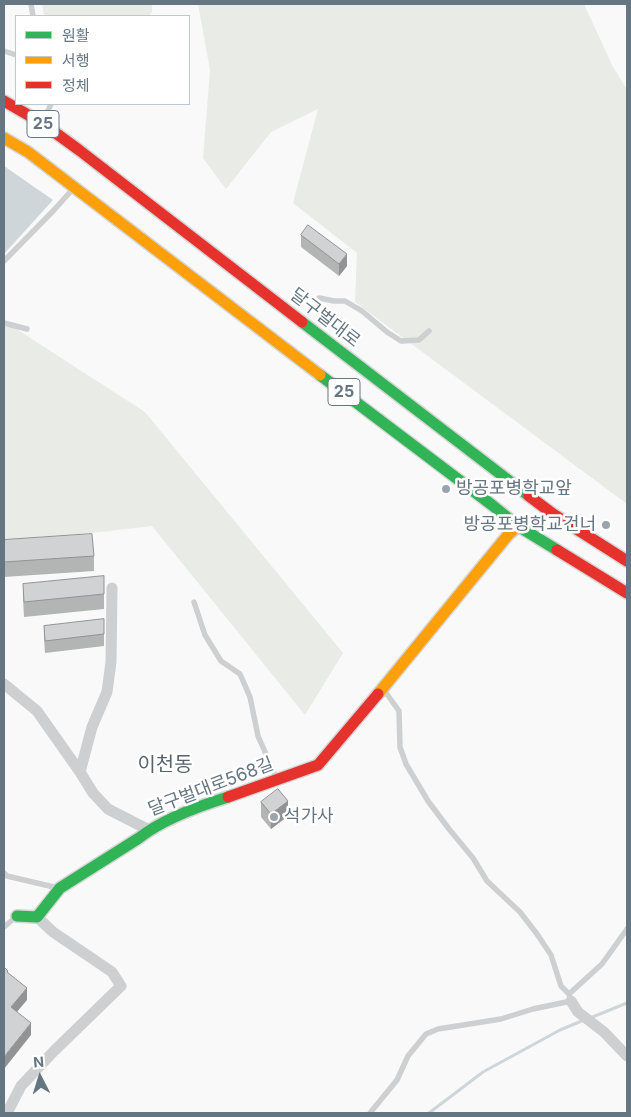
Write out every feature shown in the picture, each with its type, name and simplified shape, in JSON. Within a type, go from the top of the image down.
[{"type":"main road","name":"달구벌대로","points":[[4,101],[42,124],[79,150],[482,462],[553,514],[627,561]]},
{"type":"main road","name":"25","points":[[4,138],[28,152],[518,526],[627,593]]},
{"type":"main road","name":"달구벌대로568길","points":[[37,917],[60,888],[149,830],[197,807],[318,765],[508,535],[518,526]]},
{"type":"main road","points":[[17,916],[37,917]]},
{"type":"street","points":[[80,772],[92,727],[107,692],[111,662],[112,588]]},
{"type":"street","points":[[4,684],[38,711],[93,793],[108,809],[149,830]]},
{"type":"street","points":[[7,1113],[22,1086],[121,986],[112,972],[53,932],[37,917]]},
{"type":"street","points":[[570,997],[578,1012],[604,1032],[627,1056]]},
{"type":"lane","points":[[42,124],[51,105]]},
{"type":"lane","points":[[4,260],[54,210],[70,185]]},
{"type":"lane","points":[[319,298],[345,301],[362,311],[401,342],[419,340],[429,331]]},
{"type":"lane","points":[[4,323],[27,329]]},
{"type":"lane","points":[[194,602],[205,635],[221,661],[240,674],[250,697],[258,736],[278,780]]},
{"type":"lane","points":[[383,688],[399,711],[400,748],[406,764],[428,801],[474,858],[487,881],[520,912],[537,934],[552,955],[561,986],[570,997]]},
{"type":"lane","points":[[4,873],[7,876],[60,888]]},
{"type":"lane","points":[[4,927],[17,916]]},
{"type":"lane","points":[[370,1113],[397,1080],[408,1056],[426,1034],[438,1029],[501,1019],[570,997],[602,964],[627,929]]},
{"type":"shaded area","points":[[42,4],[152,4],[152,12],[150,15],[44,15]]},
{"type":"shaded area","points":[[198,4],[584,4],[612,65],[627,90],[627,504],[355,302],[357,253],[293,203],[318,109],[271,132],[226,189],[203,158],[210,70]]},
{"type":"shaded area","points":[[4,166],[53,200],[4,254]]},
{"type":"shaded area","points":[[4,321],[145,412],[343,653],[305,715],[152,526],[4,543]]},
{"type":"building","points":[[308,225],[347,254],[339,264],[301,235]]},
{"type":"building","points":[[92,534],[94,556],[4,562],[4,540]]},
{"type":"building","points":[[104,576],[104,594],[24,602],[23,584]]},
{"type":"building","points":[[104,619],[104,634],[45,641],[44,626]]},
{"type":"building","points":[[278,789],[288,801],[271,814],[261,802]]},
{"type":"building","points":[[4,967],[7,972],[27,988],[11,1007],[31,1023],[4,1057]]},
{"type":"waterway","points":[[590,1018],[627,1003]]},
{"type":"waterway","points":[[429,1113],[483,1072],[560,1030],[584,1020]]},
{"type":"traffic: fast","points":[[302,322],[529,496]]},
{"type":"traffic: fast","points":[[320,375],[518,526],[557,550]]},
{"type":"traffic: fast","points":[[17,916],[37,917],[60,888],[149,831],[182,814],[228,797]]},
{"type":"traffic: slow","points":[[4,138],[28,152],[320,375]]},
{"type":"traffic: slow","points":[[378,694],[508,535],[518,526]]},
{"type":"traffic: jam","points":[[4,101],[42,123],[79,150],[302,322]]},
{"type":"traffic: jam","points":[[529,496],[553,514],[627,561]]},
{"type":"traffic: jam","points":[[557,550],[627,593]]},
{"type":"traffic: jam","points":[[228,797],[318,765],[378,694]]},
{"type":"place","name":"방공포병학교앞","points":[[446,489]]},
{"type":"place","name":"방공포병학교건너","points":[[606,525]]},
{"type":"place","name":"석가사","points":[[274,817]]},
{"type":"district","name":"이천동","points":[[165,765]]}]
